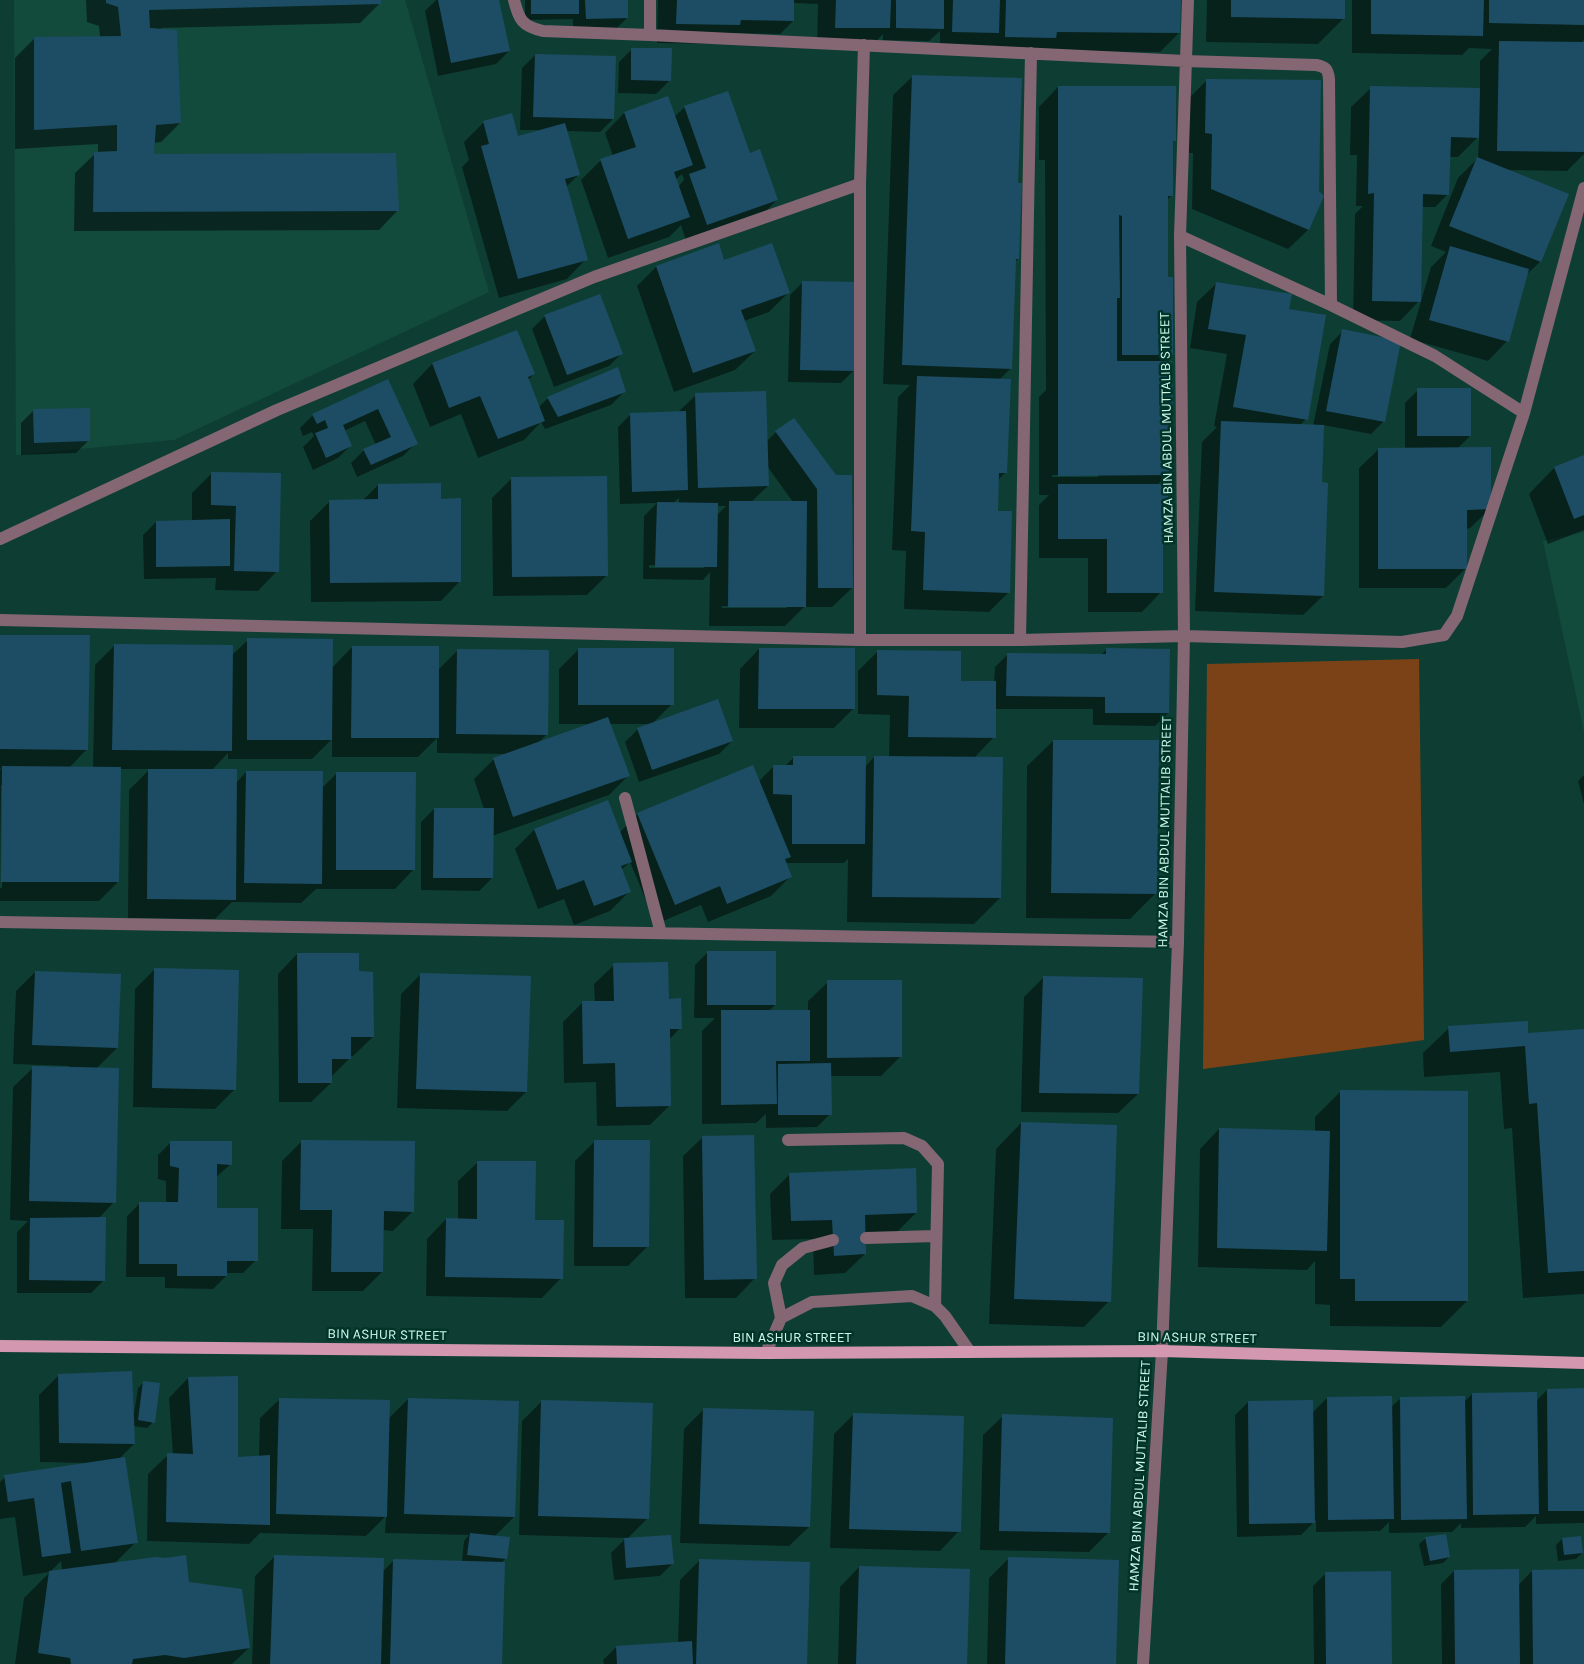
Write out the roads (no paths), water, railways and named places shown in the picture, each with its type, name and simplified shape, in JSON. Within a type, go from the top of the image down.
[{"type":"main road","name":"BIN ASHUR STREET","points":[[0,1346],[766,1353],[1162,1351],[1584,1363]]},
{"type":"street","points":[[514,0],[519,18],[530,28],[543,31],[1324,66],[1328,71],[1331,305]]},
{"type":"street","points":[[650,0],[650,35]]},
{"type":"street","name":"HAMZA BIN ABDUL MUTTALIB STREET","points":[[1143,1664],[1162,1351],[1178,942],[1184,636],[1180,236],[1188,0]]},
{"type":"street","points":[[860,640],[860,184],[864,45]]},
{"type":"street","points":[[1020,640],[1031,53]]},
{"type":"street","points":[[0,539],[278,410],[594,277],[860,184]]},
{"type":"street","points":[[0,620],[860,640],[1020,640],[1184,636],[1402,642],[1444,635],[1457,616],[1524,414],[1578,229],[1584,188]]},
{"type":"street","points":[[1180,236],[1331,305],[1435,356],[1524,414]]},
{"type":"street","points":[[625,798],[661,933]]},
{"type":"street","points":[[0,922],[1178,942]]},
{"type":"street","points":[[788,1140],[904,1138],[922,1146],[938,1164],[935,1306]]},
{"type":"street","points":[[866,1238],[936,1236]]},
{"type":"street","points":[[766,1353],[781,1318],[774,1283],[782,1265],[803,1248],[833,1240]]},
{"type":"street","points":[[781,1318],[812,1302],[912,1296],[935,1306],[945,1316],[970,1352]]}]
